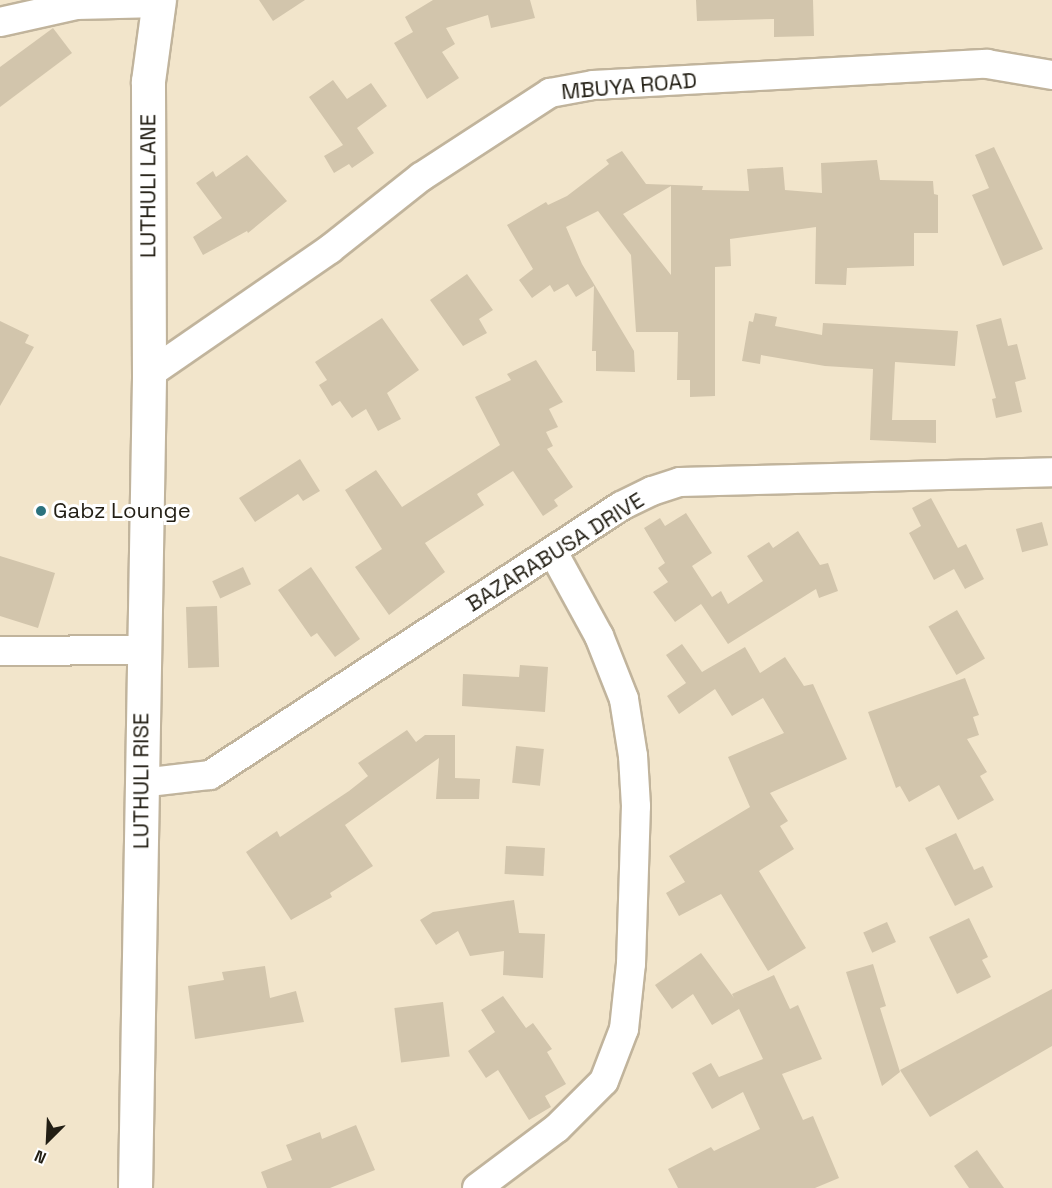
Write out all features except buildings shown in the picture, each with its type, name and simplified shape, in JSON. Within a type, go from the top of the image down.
[{"type":"street","points":[[0,22],[76,5],[159,2]]},
{"type":"street","name":"LUTHULI LANE","points":[[149,374],[148,81],[159,2]]},
{"type":"street","name":"MBUYA ROAD","points":[[149,374],[330,249],[421,177],[550,93],[592,85],[987,64],[1052,75]]},
{"type":"street","name":"LUTHULI RISE","points":[[135,1188],[141,650],[149,374]]},
{"type":"street","name":"BAZARABUSA DRIVE","points":[[141,783],[210,775],[621,506],[680,482],[1052,471]]},
{"type":"street","points":[[477,1188],[503,1180],[604,1081],[624,1029],[631,964],[636,806],[624,699],[599,636],[553,552]]},
{"type":"street","points":[[0,651],[141,650]]},
{"type":"place","name":"Gabz Lounge","points":[[41,511]]}]
